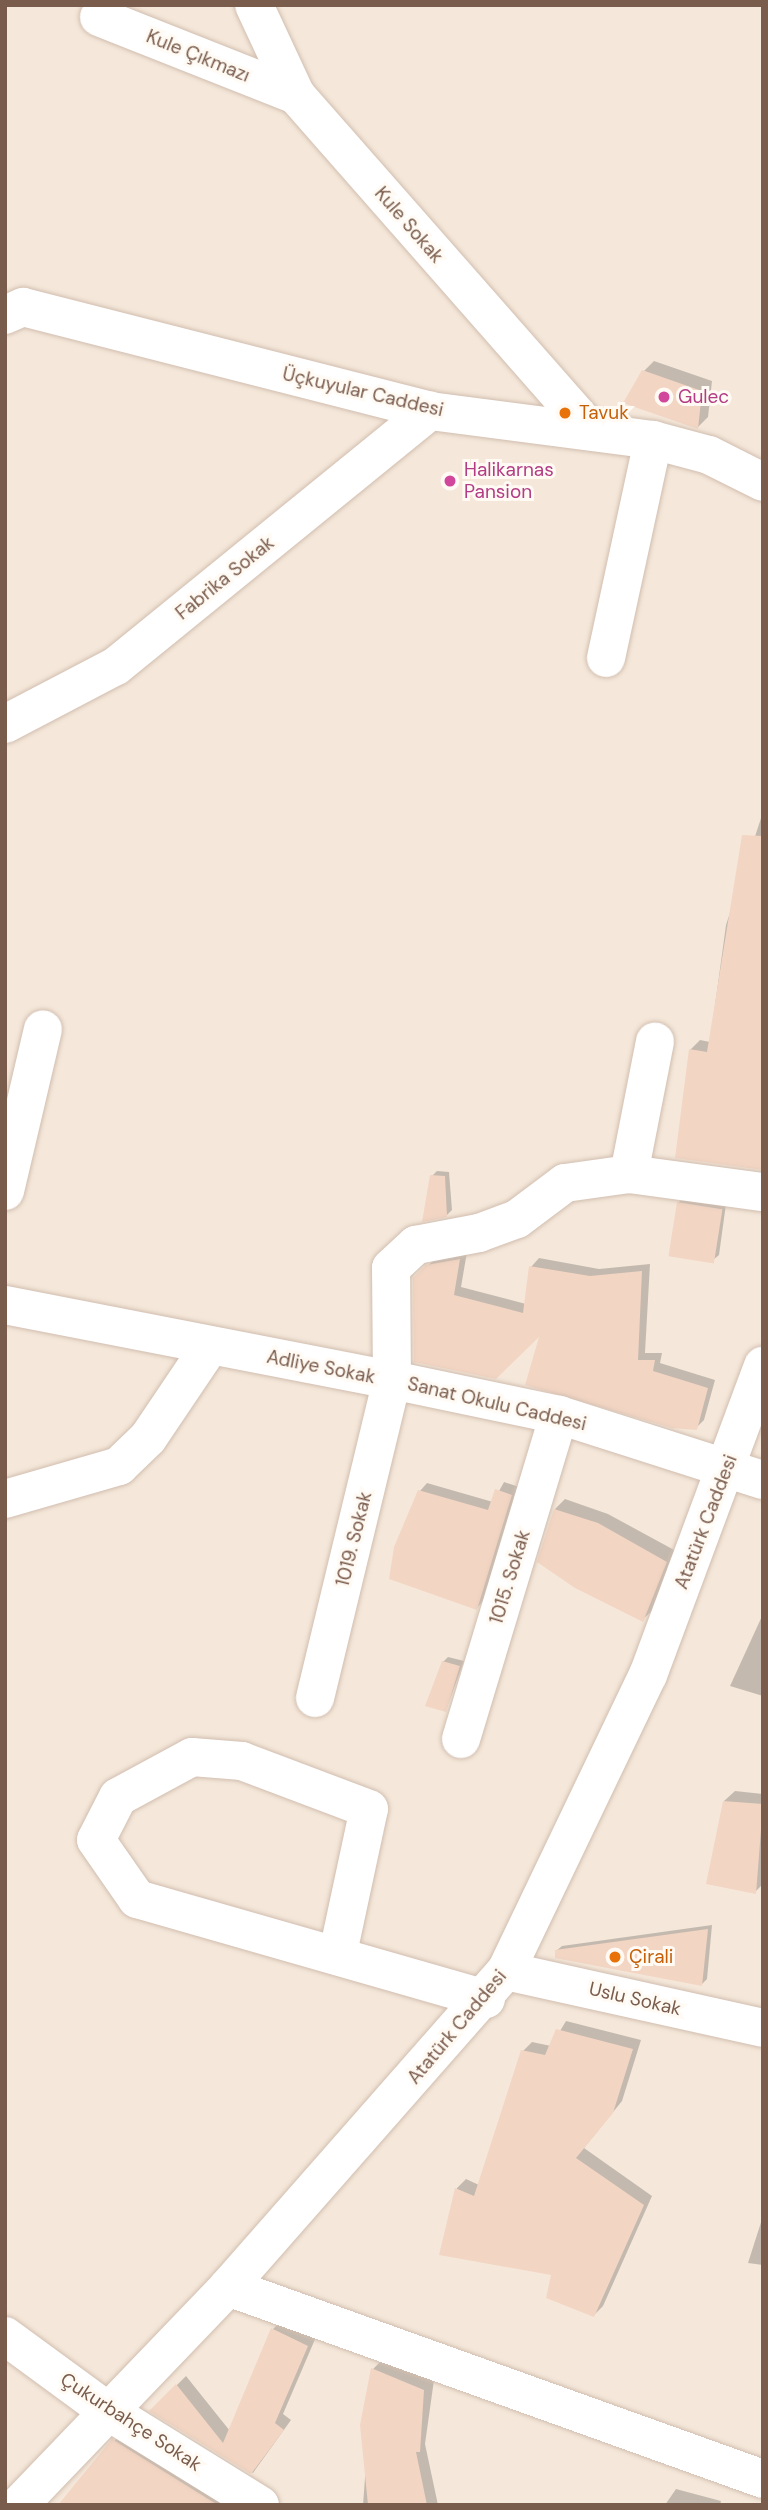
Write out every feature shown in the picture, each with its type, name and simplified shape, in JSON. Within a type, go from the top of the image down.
[{"type":"street","name":"Kule Sokak","points":[[254,5],[296,95],[589,429]]},
{"type":"street","name":"Kule Çıkmazı","points":[[99,17],[296,95]]},
{"type":"street","name":"Üçkuyular Caddesi","points":[[11,306],[430,411],[589,429],[653,440],[709,455],[763,481]]},
{"type":"street","name":"Fabrika Sokak","points":[[5,724],[116,666],[430,411]]},
{"type":"street","points":[[606,658],[653,440]]},
{"type":"street","points":[[7,1174],[43,1029]]},
{"type":"street","points":[[629,1174],[655,1042]]},
{"type":"street","name":"Adliye Sokak","points":[[5,1305],[392,1380],[391,1268],[416,1245],[479,1233],[517,1219],[565,1183],[629,1174],[763,1192]]},
{"type":"street","points":[[5,1499],[119,1466],[148,1438],[210,1346]]},
{"type":"street","name":"Atatürk Caddesi","points":[[19,2505],[106,2410],[228,2287],[496,1985],[648,1675],[763,1366]]},
{"type":"street","name":"Sanat Okulu Caddesi","points":[[392,1380],[559,1415],[763,1480]]},
{"type":"street","name":"1019. Sokak","points":[[315,1698],[392,1380]]},
{"type":"street","name":"1015. Sokak","points":[[461,1739],[559,1415]]},
{"type":"street","name":"Uslu Sokak","points":[[338,1953],[369,1809],[242,1761],[192,1758],[118,1797],[96,1840],[137,1899],[338,1953],[496,1985],[763,2028]]},
{"type":"street","points":[[228,2287],[763,2479]]},
{"type":"street","name":"Çukurbahçe Sokak","points":[[5,2336],[106,2410],[260,2505]]},
{"type":"shaded area","points":[[5,5],[763,5],[763,2505],[5,2505]]},
{"type":"building","name":"Gulec","points":[[642,370],[702,391],[698,429],[623,403]]},
{"type":"building","points":[[742,835],[763,836],[763,1170],[675,1158],[689,1049],[707,1052]]},
{"type":"building","points":[[430,1175],[445,1176],[447,1217],[422,1222]]},
{"type":"building","points":[[677,1202],[722,1209],[714,1264],[668,1256]]},
{"type":"building","points":[[460,1259],[454,1295],[523,1313],[529,1266],[590,1276],[642,1271],[638,1360],[655,1360],[653,1371],[708,1388],[697,1430],[672,1428],[525,1385],[539,1337],[496,1379],[414,1362],[413,1278],[426,1265]]},
{"type":"building","points":[[495,1489],[512,1495],[477,1610],[389,1579],[394,1547],[418,1490],[488,1510]]},
{"type":"building","points":[[554,1509],[598,1523],[667,1562],[643,1622],[575,1588],[537,1562]]},
{"type":"building","points":[[442,1661],[460,1666],[446,1712],[425,1706]]},
{"type":"building","points":[[723,1801],[763,1804],[756,1894],[706,1884]]},
{"type":"building","points":[[708,1929],[702,1986],[555,1958],[555,1950]]},
{"type":"building","points":[[556,2029],[633,2049],[613,2113],[576,2158],[644,2205],[594,2317],[546,2298],[551,2275],[439,2255],[455,2188],[474,2196],[521,2050],[545,2055]]},
{"type":"building","points":[[271,2328],[308,2346],[275,2423],[284,2430],[251,2474],[149,2411],[176,2384],[223,2443]]},
{"type":"building","points":[[371,2368],[424,2390],[420,2452],[416,2452],[427,2505],[368,2505],[360,2425]]},
{"type":"building","points":[[112,2439],[218,2505],[58,2505]]},
{"type":"place","name":"Gulec","points":[[664,397]]},
{"type":"place","name":"Tavuk","points":[[565,413]]},
{"type":"place","name":"Halikarnas Pansion","points":[[450,481]]},
{"type":"place","name":"Çirali","points":[[615,1957]]}]
